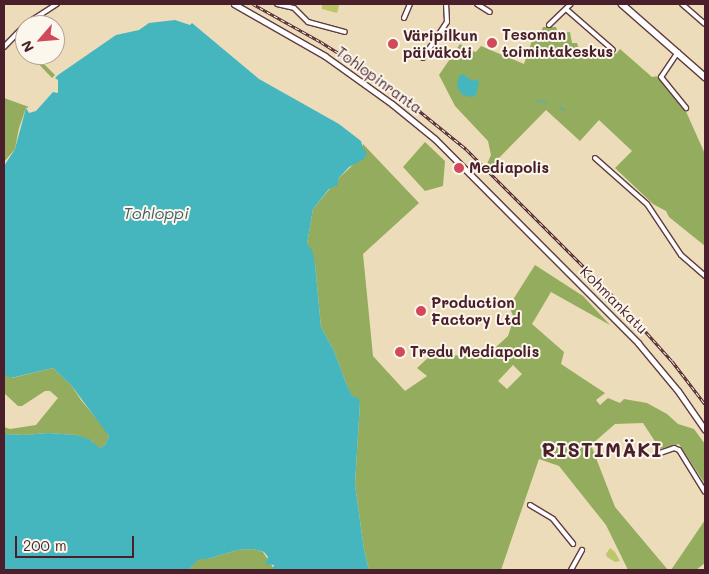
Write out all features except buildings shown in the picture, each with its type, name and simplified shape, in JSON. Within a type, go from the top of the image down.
[{"type":"main road","points":[[622,4],[705,77]]},
{"type":"street","points":[[4,47],[26,24],[57,4]]},
{"type":"street","name":"Tohlopinranta","points":[[234,4],[316,50],[392,104],[442,146],[494,197]]},
{"type":"street","points":[[278,4],[294,8],[308,22],[344,32]]},
{"type":"street","points":[[404,18],[410,4]]},
{"type":"street","points":[[423,58],[447,22],[446,4]]},
{"type":"street","points":[[477,4],[490,12]]},
{"type":"street","points":[[550,26],[571,4]]},
{"type":"street","points":[[682,4],[705,24]]},
{"type":"street","points":[[566,9],[613,50]]},
{"type":"street","points":[[678,52],[661,75],[686,108]]},
{"type":"street","points":[[595,158],[647,204],[681,255],[705,276]]},
{"type":"street","name":"Kohmankatu","points":[[494,197],[638,343],[678,391],[705,430]]},
{"type":"street","points":[[657,454],[674,448],[679,450],[705,492]]},
{"type":"street","points":[[530,505],[552,519],[573,544]]},
{"type":"street","points":[[571,570],[582,550]]},
{"type":"green space","points":[[322,4],[337,4],[339,6],[337,13],[322,9]]},
{"type":"green space","points":[[543,27],[556,27],[558,33],[570,32],[572,43],[577,43],[581,55],[606,56],[611,51],[616,54],[620,49],[652,77],[659,76],[684,107],[705,154],[705,246],[669,217],[666,211],[653,204],[615,168],[632,151],[599,120],[580,141],[546,110],[496,161],[491,169],[487,164],[491,155],[488,141],[455,106],[439,75],[460,44],[476,52],[481,46],[524,64],[533,38],[539,36]]},
{"type":"green space","points":[[40,65],[45,65],[55,75],[52,78]]},
{"type":"green space","points":[[4,98],[29,107],[26,108],[19,128],[15,149],[4,162]]},
{"type":"green space","points":[[425,142],[445,161],[443,186],[425,191],[403,167]]},
{"type":"green space","points":[[363,144],[419,203],[363,254],[373,356],[405,391],[427,376],[417,368],[443,344],[453,355],[484,358],[508,336],[514,318],[509,306],[535,265],[583,296],[610,325],[551,292],[532,324],[564,352],[561,364],[605,393],[596,400],[600,405],[608,398],[620,403],[624,399],[647,403],[667,414],[678,424],[694,429],[705,444],[705,484],[679,444],[660,449],[643,423],[615,424],[591,445],[615,507],[668,570],[628,570],[606,525],[559,466],[539,459],[501,570],[369,570],[364,550],[355,484],[360,403],[352,397],[334,351],[321,327],[315,264],[307,244],[313,209],[338,179],[357,161]],"holes":[[[513,365],[522,374],[507,389],[498,381]]]},
{"type":"green space","points":[[53,368],[71,385],[105,429],[109,436],[105,445],[100,448],[96,447],[92,441],[76,435],[48,433],[4,434],[4,427],[10,429],[36,425],[58,398],[50,391],[45,391],[22,406],[18,406],[4,393],[4,375],[12,378]]},
{"type":"green space","points":[[705,520],[705,563],[696,570],[671,570]]},
{"type":"green space","points":[[610,548],[615,552],[620,561],[615,562],[607,557],[606,554]]},
{"type":"green space","points":[[253,549],[263,552],[274,569],[188,570],[198,559],[208,559],[237,550]]},
{"type":"water","name":"Tohloppi","points":[[175,20],[190,25],[192,23],[259,79],[339,124],[361,141],[367,153],[364,159],[349,167],[338,179],[338,185],[329,189],[313,209],[307,244],[312,250],[315,264],[321,327],[334,351],[352,396],[358,398],[360,403],[355,484],[364,550],[369,570],[272,570],[274,565],[265,564],[268,557],[264,552],[253,549],[237,550],[208,559],[199,559],[188,570],[4,570],[4,434],[48,433],[76,435],[89,439],[100,448],[105,445],[109,436],[71,385],[53,368],[11,378],[4,375],[4,166],[15,149],[26,108],[29,113],[36,111],[53,92],[58,93],[58,80],[55,78],[58,75],[116,35],[139,30],[149,23]]},
{"type":"water","points":[[463,74],[472,81],[476,79],[479,82],[476,95],[470,97],[461,94],[457,86],[459,76]]},
{"type":"waterway","points":[[536,100],[546,102]]},
{"type":"waterway","points":[[560,107],[564,110]]},
{"type":"railway","points":[[253,4],[321,42],[380,79],[466,149],[621,304],[672,361],[705,404]]},
{"type":"place","name":"Tesoman toimintakeskus","points":[[492,43]]},
{"type":"place","name":"Väripilkun päiväkoti","points":[[393,44]]},
{"type":"place","name":"Mediapolis","points":[[459,168]]},
{"type":"place","name":"Production Factory Ltd","points":[[421,311]]},
{"type":"place","name":"Tredu Mediapolis","points":[[400,352]]},
{"type":"district","name":"RISTIMÄKI","points":[[602,449]]}]
